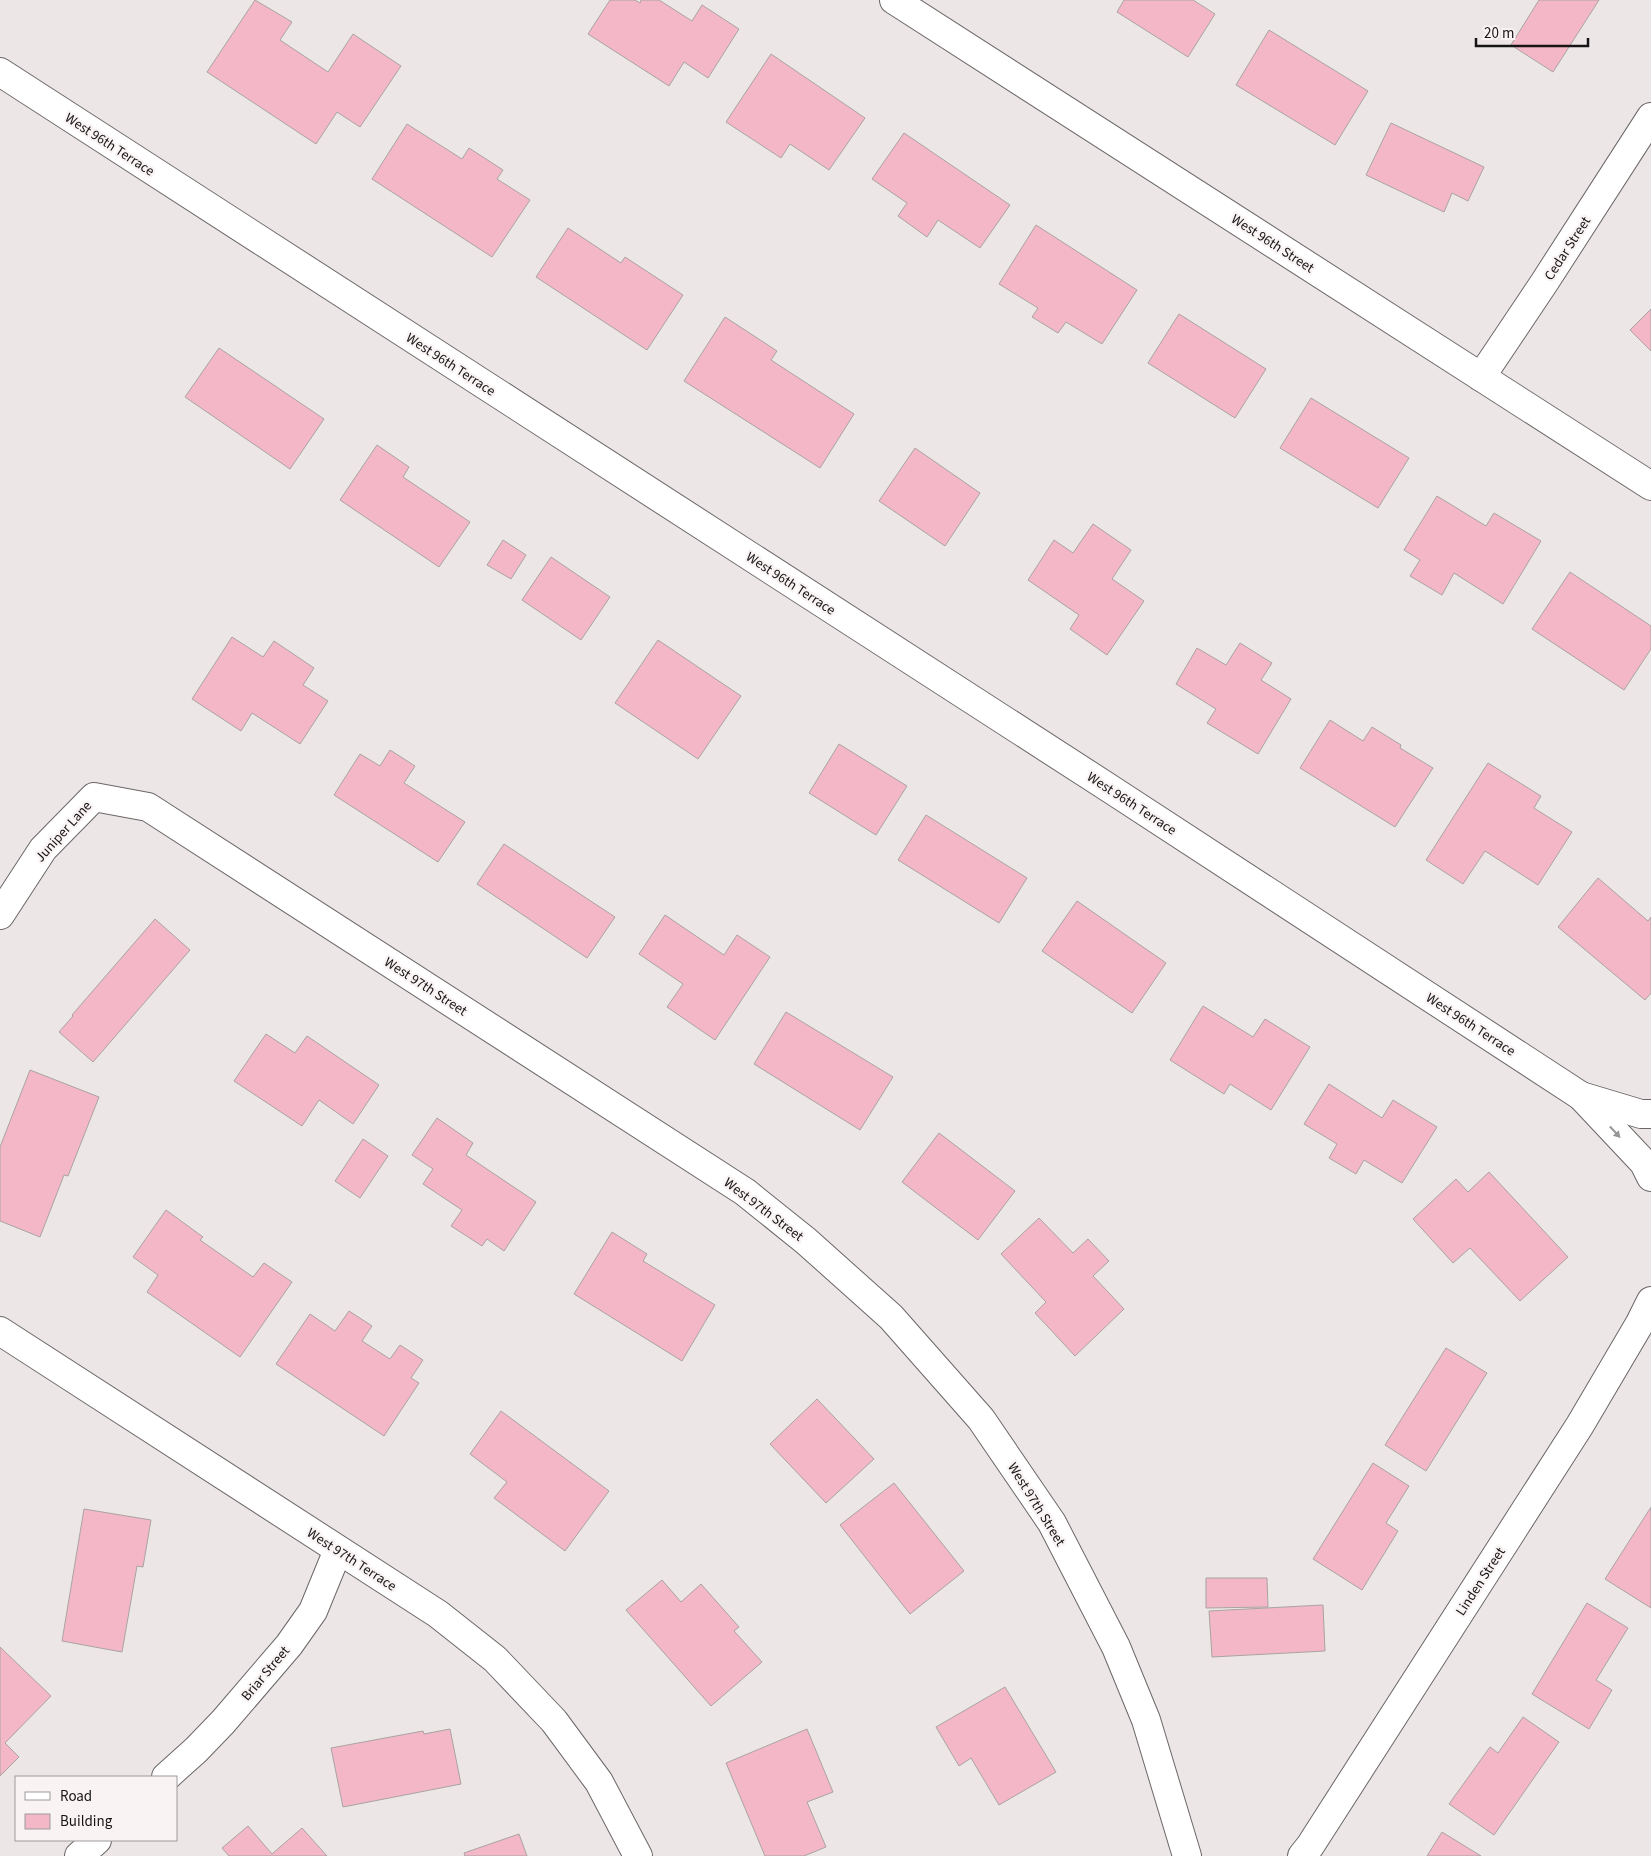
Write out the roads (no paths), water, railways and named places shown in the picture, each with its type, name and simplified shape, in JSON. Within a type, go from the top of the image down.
[{"type":"street","name":"West 96th Street","points":[[894,0],[1651,486]]},
{"type":"street","name":"West 96th Terrace","points":[[0,72],[1110,788],[1582,1096],[1644,1163],[1651,1177]]},
{"type":"street","name":"Cedar Street","points":[[1481,377],[1651,117]]},
{"type":"street","name":"Juniper Lane","points":[[0,916],[42,849],[94,797]]},
{"type":"street","name":"West 97th Street","points":[[94,797],[148,807],[745,1192],[806,1241],[891,1317],[980,1419],[1052,1523],[1116,1647],[1146,1720],[1187,1856]]},
{"type":"street","name":"West 96th Terrace","points":[[1582,1096],[1641,1114],[1651,1114]]},
{"type":"street","name":"Linden Street","points":[[1302,1856],[1574,1433],[1640,1324],[1651,1301]]},
{"type":"street","name":"West 97th Terrace","points":[[0,1331],[438,1614],[501,1666],[554,1721],[599,1782],[638,1856]]},
{"type":"street","name":"Briar Street","points":[[167,1776],[223,1722],[289,1645],[312,1611],[338,1550]]},
{"type":"street","points":[[79,1856],[96,1841]]}]
